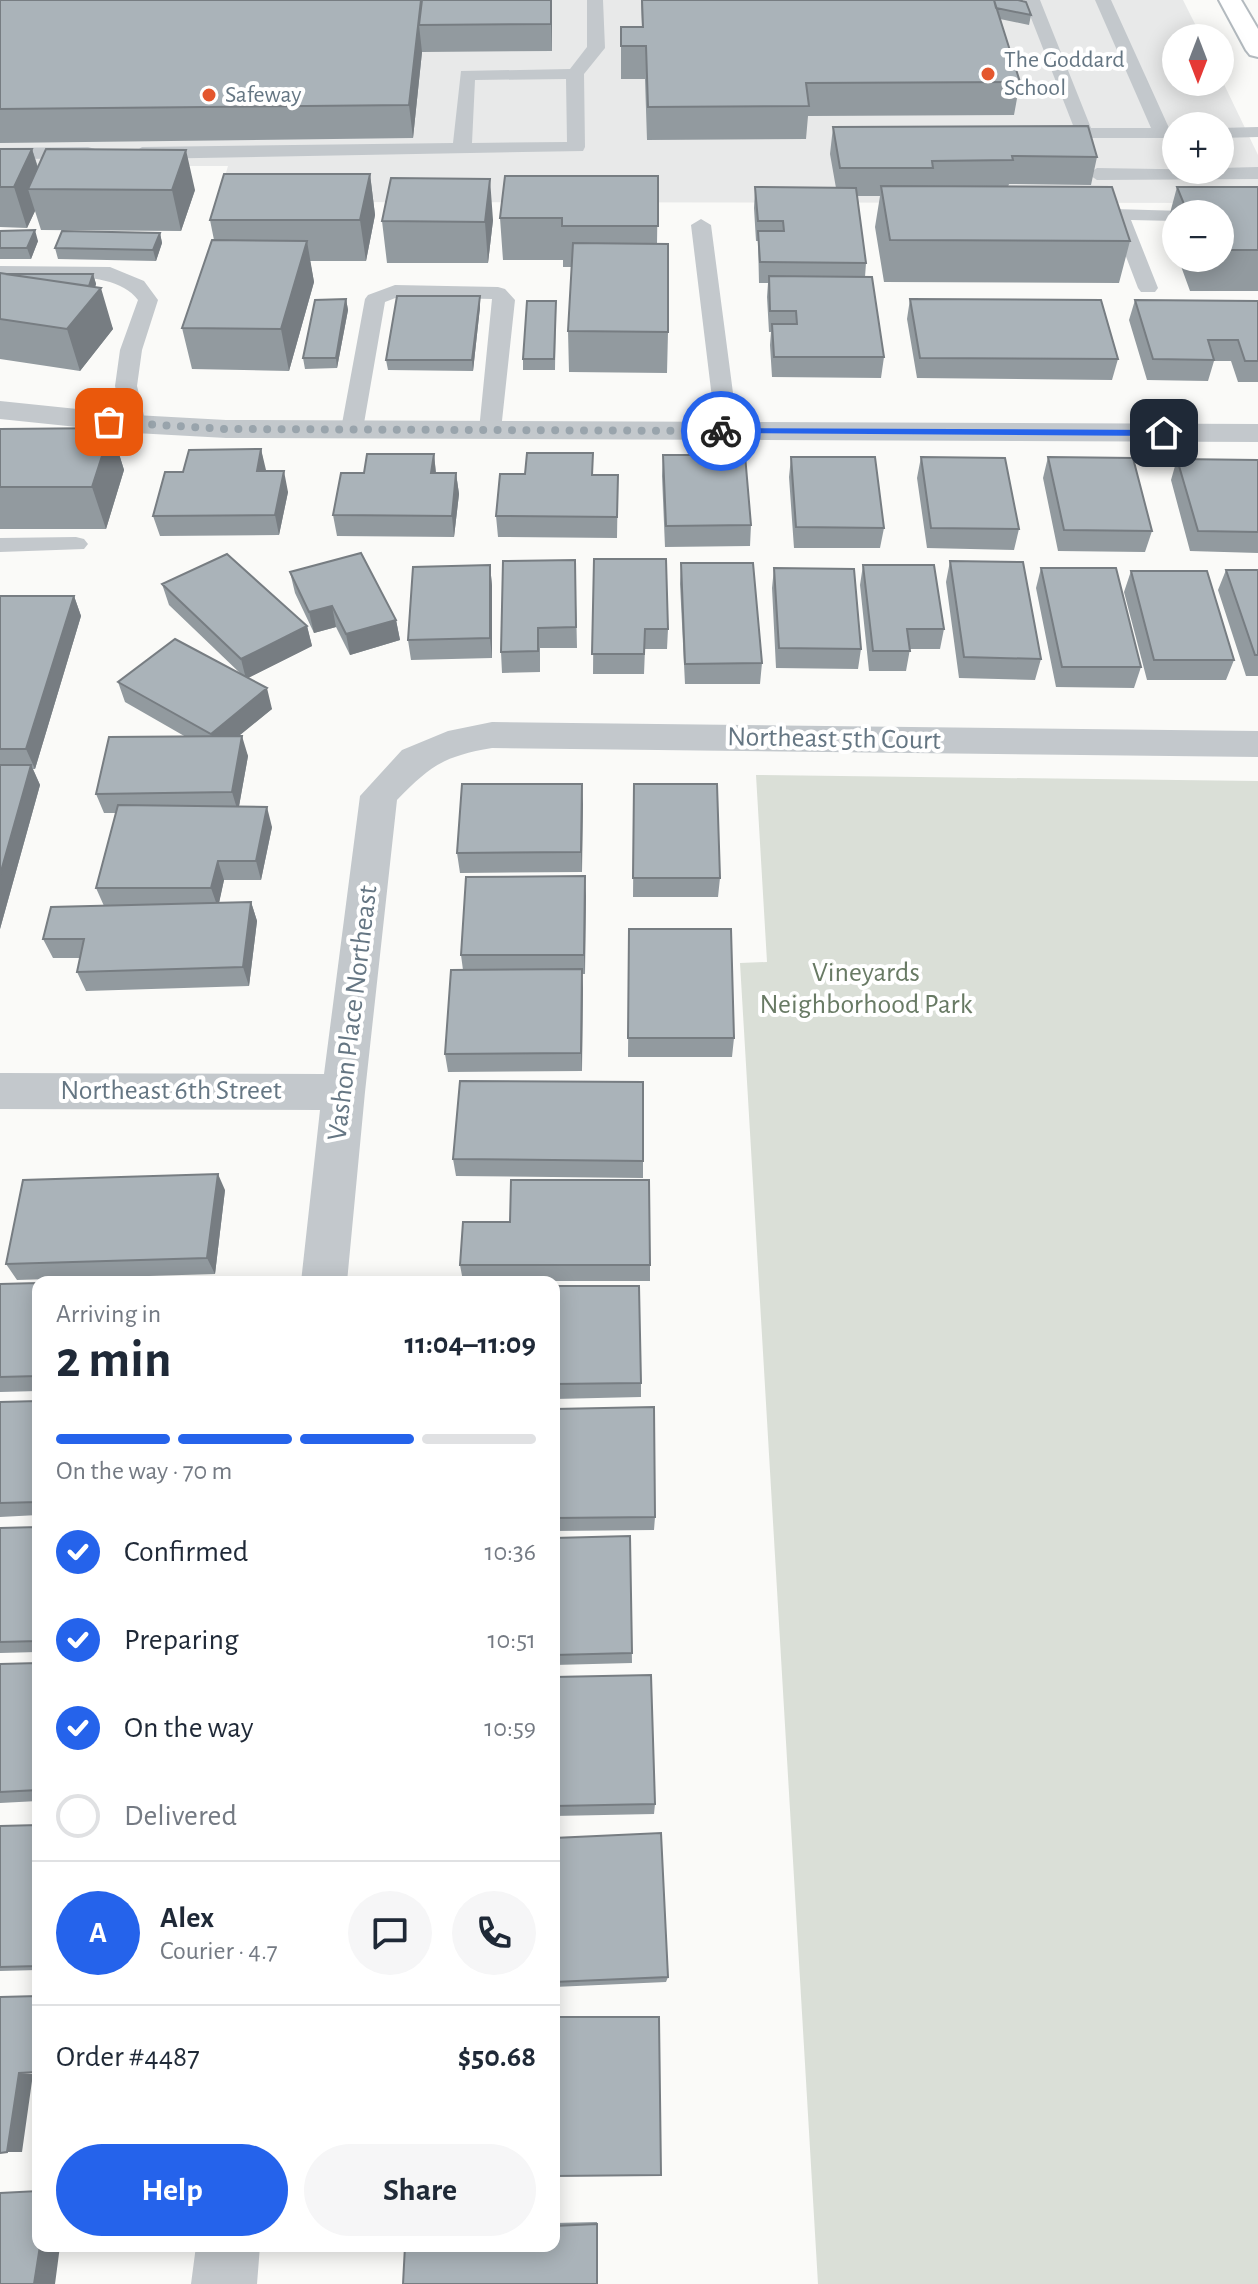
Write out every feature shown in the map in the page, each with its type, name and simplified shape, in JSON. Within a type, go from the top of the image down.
[{"type":"street","points":[[1242,11],[1258,50]]},
{"type":"street","points":[[0,410],[135,424],[226,429],[1258,433]]},
{"type":"street","name":"Northeast 5th Court","points":[[415,759],[461,740],[492,735],[1258,744]]},
{"type":"street","name":"Vashon Place Northeast","points":[[325,1276],[343,1092],[379,796],[415,759]]},
{"type":"street","name":"Northeast 6th Street","points":[[0,1091],[343,1092]]},
{"type":"street","points":[[224,2284],[227,2252]]},
{"type":"lane","points":[[0,154],[576,147],[575,74],[596,48],[595,0]]},
{"type":"lane","points":[[1032,0],[1084,134],[1162,134]]},
{"type":"lane","points":[[1103,0],[1162,118]]},
{"type":"lane","points":[[462,149],[467,75],[575,74]]},
{"type":"lane","points":[[1234,133],[1258,132]]},
{"type":"lane","points":[[1097,174],[1258,173]]},
{"type":"lane","points":[[1059,214],[1162,215]]},
{"type":"lane","points":[[1119,214],[1148,288]]},
{"type":"lane","points":[[701,225],[727,431]]},
{"type":"lane","points":[[0,272],[110,273],[137,285],[148,300],[131,350],[126,386],[135,424]]},
{"type":"lane","points":[[352,429],[375,299],[395,291],[498,293],[505,300],[490,430]]},
{"type":"lane","points":[[0,545],[76,544]]},
{"type":"shaded area","points":[[0,0],[1183,0],[1195,24],[1162,24],[1162,96],[1230,96],[1258,155],[1258,203],[1234,203],[1234,200],[1162,200],[1162,203],[217,202],[228,166],[0,166]]},
{"type":"green space","name":"Vineyards Neighborhood Park","points":[[756,775],[1258,781],[1258,2284],[818,2284],[740,963],[767,962]]},
{"type":"building","name":"Safeway","points":[[0,0],[421,0],[409,105],[0,109]]},
{"type":"building","points":[[422,0],[551,0],[551,24],[419,25]]},
{"type":"building","points":[[642,0],[994,0],[1020,82],[806,83],[809,106],[648,107],[646,46],[621,46],[621,27],[643,27]]},
{"type":"building","points":[[994,0],[1026,2],[1031,15],[996,8]]},
{"type":"building","points":[[1088,126],[1097,157],[1012,156],[1013,160],[932,161],[933,168],[840,168],[833,127]]},
{"type":"building","points":[[0,149],[32,149],[14,187],[0,187]]},
{"type":"building","points":[[46,149],[186,150],[172,190],[28,189]]},
{"type":"building","points":[[224,174],[370,174],[360,220],[210,220]]},
{"type":"building","points":[[505,176],[658,176],[658,226],[562,226],[562,218],[500,218]]},
{"type":"building","points":[[391,178],[490,179],[485,222],[382,221]]},
{"type":"building","points":[[881,186],[1112,187],[1130,241],[890,240]]},
{"type":"building","points":[[755,187],[856,188],[866,263],[760,262],[758,231],[784,231],[783,221],[758,221]]},
{"type":"building","points":[[1177,187],[1258,187],[1258,250],[1234,250],[1234,200],[1182,200]]},
{"type":"building","points":[[35,230],[27,248],[0,248],[0,231]]},
{"type":"building","points":[[62,231],[160,233],[153,250],[55,248]]},
{"type":"building","points":[[212,240],[307,241],[281,329],[182,328]]},
{"type":"building","points":[[573,243],[668,244],[668,332],[568,331]]},
{"type":"building","points":[[0,273],[101,288],[67,329],[0,319]]},
{"type":"building","points":[[5,274],[93,274],[89,286]]},
{"type":"building","points":[[769,276],[872,277],[884,357],[774,357],[772,324],[797,324],[796,311],[770,311]]},
{"type":"building","points":[[397,296],[480,296],[472,360],[386,360]]},
{"type":"building","points":[[346,299],[336,358],[303,358],[315,300]]},
{"type":"building","points":[[910,299],[1101,300],[1118,359],[920,358]]},
{"type":"building","points":[[1135,300],[1258,301],[1258,361],[1245,361],[1238,340],[1208,340],[1214,360],[1153,359]]},
{"type":"building","points":[[527,301],[556,301],[554,359],[523,359]]},
{"type":"building","points":[[111,428],[92,487],[0,487],[0,429]]},
{"type":"building","points":[[261,449],[257,471],[284,471],[275,515],[153,516],[165,472],[183,472],[189,450]]},
{"type":"building","points":[[527,453],[593,453],[592,475],[618,475],[617,517],[496,516],[500,474],[525,474]]},
{"type":"building","points":[[367,454],[434,454],[431,473],[456,473],[452,516],[333,515],[341,473],[364,473]]},
{"type":"building","points":[[663,455],[745,455],[751,525],[666,526]]},
{"type":"building","points":[[791,457],[875,457],[884,528],[796,527]]},
{"type":"building","points":[[921,457],[1005,458],[1019,529],[931,528]]},
{"type":"building","points":[[1048,457],[1133,458],[1152,531],[1064,530]]},
{"type":"building","points":[[1177,459],[1258,460],[1258,532],[1198,531]]},
{"type":"building","points":[[361,553],[396,620],[346,634],[332,606],[309,612],[290,572]]},
{"type":"building","points":[[227,554],[307,626],[241,659],[162,584]]},
{"type":"building","points":[[594,559],[666,559],[668,629],[645,629],[644,654],[592,654]]},
{"type":"building","points":[[575,560],[576,627],[538,628],[538,651],[501,652],[503,561]]},
{"type":"building","points":[[950,561],[1023,562],[1041,659],[964,657]]},
{"type":"building","points":[[681,563],[753,563],[762,663],[685,664]]},
{"type":"building","points":[[490,565],[490,638],[408,640],[413,567]]},
{"type":"building","points":[[863,565],[934,565],[944,629],[907,629],[910,651],[873,651]]},
{"type":"building","points":[[774,568],[854,569],[861,649],[779,648]]},
{"type":"building","points":[[1041,568],[1116,568],[1141,667],[1062,667]]},
{"type":"building","points":[[1226,570],[1258,570],[1258,655],[1255,655]]},
{"type":"building","points":[[1131,571],[1207,571],[1234,660],[1154,660]]},
{"type":"building","points":[[0,596],[74,596],[26,749],[0,749]]},
{"type":"building","points":[[175,639],[267,688],[211,734],[118,682]]},
{"type":"building","points":[[242,736],[232,792],[96,794],[109,737]]},
{"type":"building","points":[[0,765],[31,765],[0,875]]},
{"type":"building","points":[[462,784],[582,784],[581,852],[457,853]]},
{"type":"building","points":[[634,784],[717,784],[720,878],[633,878]]},
{"type":"building","points":[[118,805],[267,807],[256,861],[218,861],[211,888],[96,888]]},
{"type":"building","points":[[585,876],[584,955],[461,955],[466,877]]},
{"type":"building","points":[[251,902],[243,967],[77,972],[84,939],[43,939],[51,907]]},
{"type":"building","points":[[629,929],[731,929],[734,1038],[628,1038]]},
{"type":"building","points":[[582,969],[581,1053],[445,1054],[451,970]]},
{"type":"building","points":[[460,1081],[643,1082],[643,1161],[453,1159]]},
{"type":"building","points":[[218,1174],[207,1258],[6,1264],[23,1180]]},
{"type":"building","points":[[511,1180],[649,1180],[650,1265],[460,1265],[463,1222],[510,1222]]},
{"type":"building","points":[[32,1283],[32,1376],[0,1377],[0,1284]]},
{"type":"building","points":[[560,1286],[639,1286],[641,1383],[560,1384]]},
{"type":"building","points":[[32,1401],[32,1502],[0,1503],[0,1402]]},
{"type":"building","points":[[654,1407],[655,1517],[560,1518],[560,1409]]},
{"type":"building","points":[[32,1527],[32,1641],[0,1642],[0,1528]]},
{"type":"building","points":[[630,1536],[632,1653],[560,1655],[560,1538]]},
{"type":"building","points":[[32,1663],[32,1790],[0,1792],[0,1664]]},
{"type":"building","points":[[651,1675],[655,1804],[560,1806],[560,1677]]},
{"type":"building","points":[[32,1825],[32,1966],[0,1967],[0,1826]]},
{"type":"building","points":[[661,1833],[668,1977],[560,1982],[560,1838]]},
{"type":"building","points":[[32,1996],[32,2072],[19,2073],[7,2152],[0,2153],[0,1997]]},
{"type":"building","points":[[560,2017],[659,2017],[661,2175],[560,2176]]},
{"type":"building","points":[[32,2191],[32,2252],[39,2252],[34,2284],[0,2284],[0,2193]]},
{"type":"building","points":[[597,2224],[597,2284],[403,2284],[405,2252],[560,2252],[560,2226]]},
{"type":"way so far","points":[[109,422],[226,429],[721,431]]},
{"type":"place","name":"The Goddard School","points":[[988,74]]},
{"type":"place","name":"Safeway","points":[[209,95]]},
{"type":"route","points":[[721,431],[1164,433]]}]
